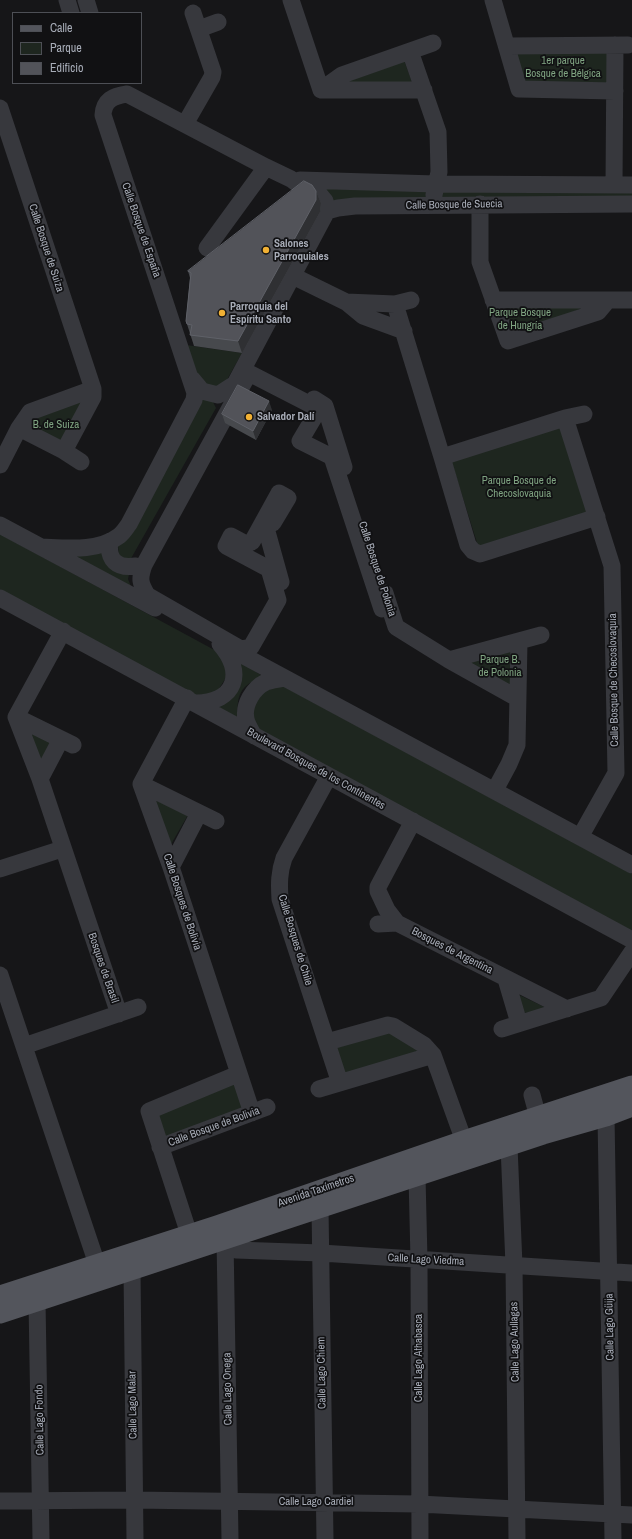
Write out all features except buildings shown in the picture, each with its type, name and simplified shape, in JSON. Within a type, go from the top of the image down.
[{"type":"main road","name":"Avenida Taxímetros","points":[[0,1296],[189,1234],[356,1187],[417,1176],[509,1146],[540,1126],[632,1086]]},
{"type":"main road","name":"Avenida Taxímetros","points":[[0,1313],[320,1208],[356,1187],[464,1141],[540,1126],[606,1116],[632,1106]]},
{"type":"street","points":[[67,0],[71,12]]},
{"type":"street","points":[[86,0],[90,12]]},
{"type":"street","points":[[291,0],[321,90]]},
{"type":"street","points":[[493,0],[508,46],[519,89],[615,91]]},
{"type":"street","points":[[185,124],[213,75],[213,70],[193,14]]},
{"type":"street","points":[[199,29],[218,22]]},
{"type":"street","points":[[321,90],[342,75],[433,43]]},
{"type":"street","points":[[508,46],[622,45],[615,91],[614,185]]},
{"type":"street","points":[[410,51],[438,132],[439,166],[433,206]]},
{"type":"street","points":[[321,90],[424,90]]},
{"type":"street","name":"Calle Bosque de Suecia","points":[[127,94],[291,179],[299,185],[315,189],[325,201],[327,211],[355,206],[632,204]]},
{"type":"street","name":"Calle Bosque de España","points":[[42,547],[80,549],[110,541],[120,535],[129,524],[192,404],[195,393],[192,379],[103,115],[104,107],[108,100],[116,95],[127,94]]},
{"type":"street","name":"Calle Bosque de Suiza","points":[[0,108],[93,389]]},
{"type":"street","points":[[207,248],[266,167]]},
{"type":"street","name":"Calle Bosque de Suecia","points":[[291,179],[436,184],[632,185]]},
{"type":"street","points":[[480,204],[480,262],[508,341],[598,312],[608,300]]},
{"type":"street","name":"Calle Bosque de España","points":[[149,605],[136,586],[134,576],[136,566],[327,211]]},
{"type":"street","points":[[293,276],[346,302],[363,316],[404,331]]},
{"type":"street","points":[[493,300],[632,300]]},
{"type":"street","points":[[346,302],[403,302],[404,331],[468,545],[473,551],[480,554],[597,517]]},
{"type":"street","points":[[248,360],[325,406],[308,438],[339,452]]},
{"type":"street","points":[[250,553],[288,498],[279,493],[252,542],[246,544],[231,536],[226,546],[269,569],[278,600],[250,648],[241,649],[227,641],[147,595],[142,586],[140,576],[144,565],[249,373],[318,409],[300,440],[332,457],[382,609]]},
{"type":"street","name":"Calle Bosque de España","points":[[192,379],[202,391],[218,395],[235,384]]},
{"type":"street","points":[[0,465],[19,428],[30,412],[93,389],[93,397],[64,452]]},
{"type":"street","name":"Calle Bosque de Polonia","points":[[325,406],[396,627],[449,660],[517,698]]},
{"type":"street","points":[[442,457],[565,418],[584,414]]},
{"type":"street","name":"Calle Bosque de Checoslovaquia","points":[[565,418],[612,566],[616,773],[580,837]]},
{"type":"street","points":[[19,428],[81,462]]},
{"type":"street","points":[[251,660],[286,601],[270,526],[281,500]]},
{"type":"street","points":[[0,525],[495,790],[632,866]]},
{"type":"street","points":[[110,541],[109,550],[111,558],[120,565],[128,567],[136,566]]},
{"type":"street","points":[[233,544],[278,568]]},
{"type":"street","name":"Boulevard Bosques de los Continentes","points":[[0,598],[192,700],[254,736],[632,940]]},
{"type":"street","points":[[40,780],[67,742],[16,717],[63,631]]},
{"type":"street","points":[[449,660],[541,635]]},
{"type":"street","points":[[216,821],[141,784],[192,700],[212,701],[224,696],[232,683],[234,667],[224,648],[218,641]]},
{"type":"street","points":[[495,790],[509,764],[516,745],[519,642]]},
{"type":"street","points":[[254,736],[249,727],[245,714],[247,705],[252,695],[266,682],[284,678]]},
{"type":"street","name":"Bosques de Brasil","points":[[16,717],[40,780],[62,849],[119,1014],[24,1046]]},
{"type":"street","name":"Calle Bosques de Chile","points":[[329,776],[284,858],[280,869],[279,881],[280,899],[340,1083]]},
{"type":"street","name":"Calle Bosques de Bolivia","points":[[141,784],[171,867],[252,1114]]},
{"type":"street","points":[[171,867],[199,813]]},
{"type":"street","name":"Bosques de Argentina","points":[[412,822],[378,887],[378,891],[387,910],[397,923],[567,1009]]},
{"type":"street","points":[[0,869],[62,849]]},
{"type":"street","points":[[378,924],[397,923]]},
{"type":"street","points":[[502,1029],[601,998],[632,952]]},
{"type":"street","points":[[0,975],[97,1264]]},
{"type":"street","name":"Bosques de Argentina","points":[[506,979],[519,1023]]},
{"type":"street","points":[[119,1014],[138,1007]]},
{"type":"street","points":[[327,1042],[388,1025],[393,1026],[424,1045],[433,1055],[464,1141]]},
{"type":"street","points":[[319,1089],[433,1055]]},
{"type":"street","name":"Calle Bosque de Bolivia","points":[[189,1234],[149,1114],[150,1109],[238,1074]]},
{"type":"street","points":[[532,1095],[540,1126]]},
{"type":"street","name":"Calle Bosque de Bolivia","points":[[160,1147],[252,1114],[267,1107]]},
{"type":"street","name":"Calle Lago Güija","points":[[606,1116],[610,1272],[613,1539]]},
{"type":"street","name":"Calle Lago Aullagas","points":[[509,1146],[514,1265],[517,1539]]},
{"type":"street","name":"Calle Lago Athabasca","points":[[417,1176],[419,1260],[420,1539]]},
{"type":"street","name":"Calle Lago Chiem","points":[[320,1208],[325,1539]]},
{"type":"street","name":"Calle Lago Viedma","points":[[225,1239],[230,1246],[236,1250],[321,1253],[632,1273]]},
{"type":"street","name":"Calle Lago Onega","points":[[225,1239],[230,1539]]},
{"type":"street","name":"Calle Lago Malar","points":[[132,1270],[135,1539]]},
{"type":"street","name":"Calle Lago Fondo","points":[[37,1301],[42,1500],[41,1539]]},
{"type":"street","name":"Calle Lago Cardiel","points":[[0,1501],[134,1500],[419,1504],[632,1515]]},
{"type":"green space","name":"1er parque Bosque de Bélgica","points":[[608,49],[607,84],[523,85],[515,50]]},
{"type":"green space","points":[[403,57],[413,85],[345,84],[353,74]]},
{"type":"green space","points":[[318,184],[428,191],[428,199],[331,204]]},
{"type":"green space","points":[[632,189],[632,201],[441,198],[442,190]]},
{"type":"green space","name":"Parque Bosque de Hungría","points":[[500,305],[587,306],[515,336]]},
{"type":"green space","points":[[186,345],[242,353],[224,385],[215,387],[209,386],[199,378]]},
{"type":"green space","points":[[203,398],[213,402],[216,408],[129,562],[119,561],[118,544]]},
{"type":"green space","name":"B. de Suiza","points":[[82,400],[65,446],[29,429],[34,414]]},
{"type":"green space","name":"Parque Bosque de Checoslovaquia","points":[[559,425],[588,514],[479,549],[451,460]]},
{"type":"green space","points":[[0,534],[220,653],[229,666],[223,693],[195,695],[0,590]]},
{"type":"green space","points":[[103,547],[130,570],[128,579],[132,589],[52,549]]},
{"type":"green space","name":"Parque B. de Polonia","points":[[513,649],[512,687],[463,663]]},
{"type":"green space","points":[[237,660],[264,677],[250,683],[241,692],[238,704],[238,719],[210,703]]},
{"type":"green space","points":[[283,686],[632,874],[632,931],[258,730],[254,724],[253,702],[265,687]]},
{"type":"green space","points":[[28,731],[52,743],[41,761]]},
{"type":"green space","points":[[149,797],[188,815],[170,846]]},
{"type":"green space","points":[[513,992],[553,1011],[522,1013]]},
{"type":"green space","points":[[388,1028],[423,1049],[346,1078],[334,1045]]},
{"type":"green space","points":[[234,1082],[244,1110],[164,1138],[156,1111]]},
{"type":"place","name":"Salones Parroquiales","points":[[266,250]]},
{"type":"place","name":"Parroquia del Espíritu Santo","points":[[222,313]]},
{"type":"place","name":"Salvador Dalí","points":[[249,417]]}]
